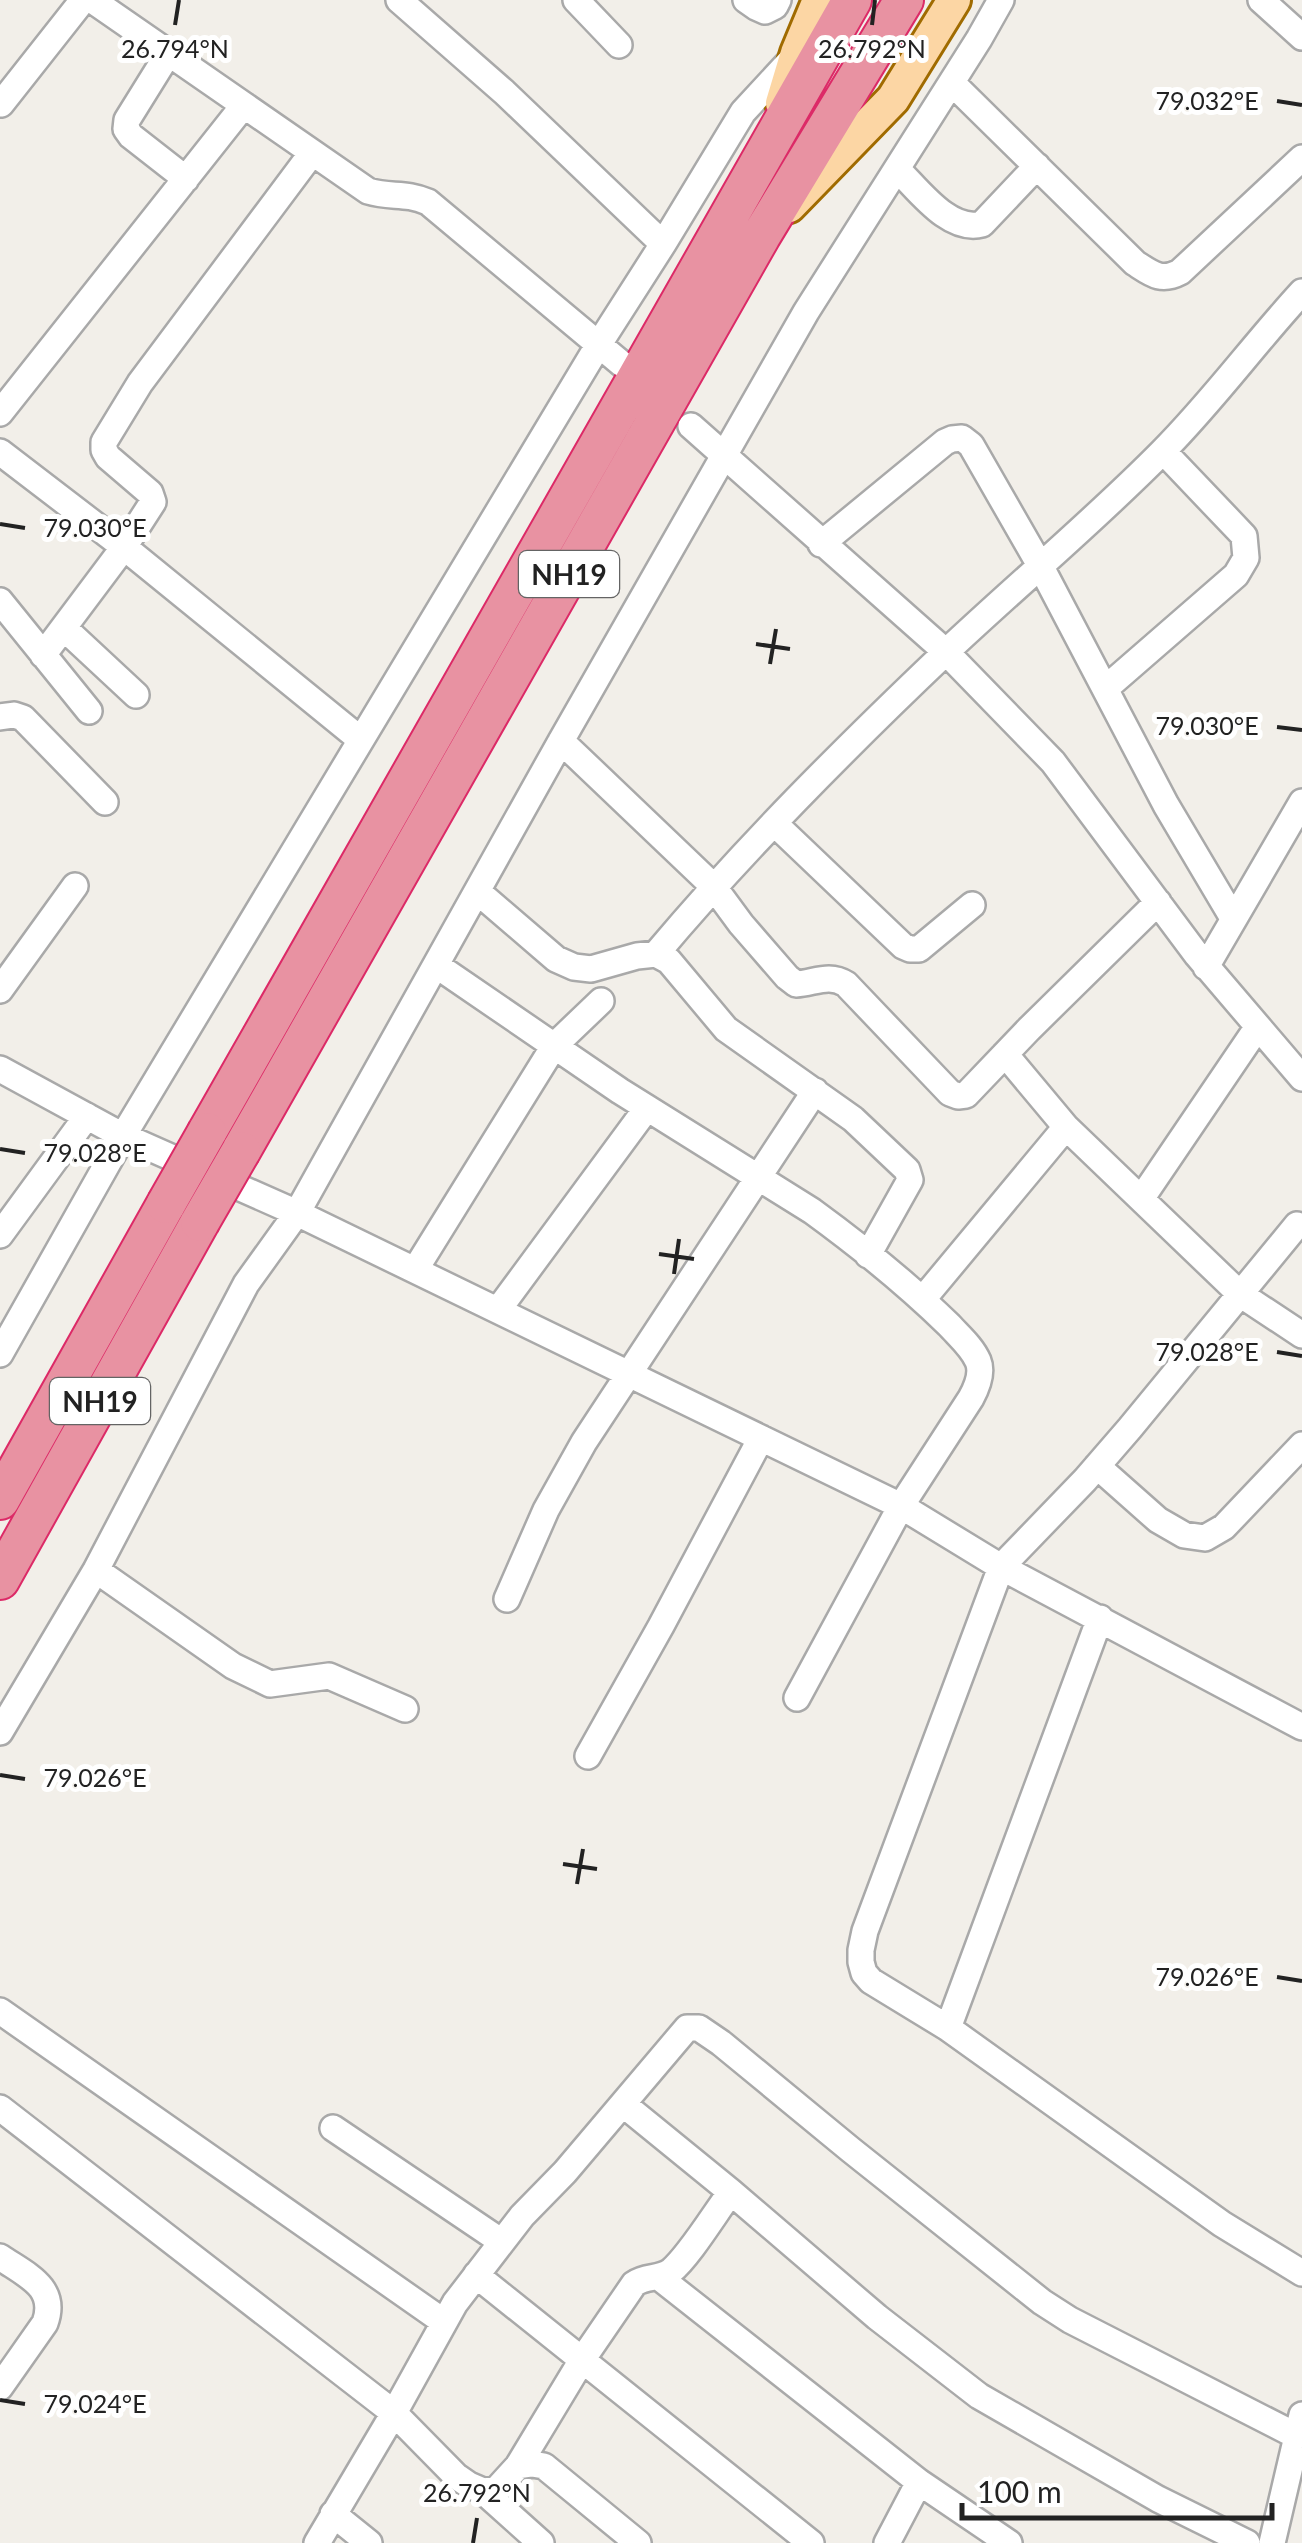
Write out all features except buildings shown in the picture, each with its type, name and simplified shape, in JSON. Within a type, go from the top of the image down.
[{"type":"highway","name":"NH19","points":[[0,1500],[852,0]]},
{"type":"highway","name":"NH19","points":[[0,1580],[761,236],[904,0]]},
{"type":"main road","points":[[771,141],[819,0]]},
{"type":"main road","points":[[761,236],[893,99],[954,0]]},
{"type":"street","points":[[1,104],[83,0]]},
{"type":"street","points":[[92,0],[368,191],[413,195],[428,202],[622,364]]},
{"type":"street","points":[[399,0],[504,92],[663,244]]},
{"type":"street","points":[[576,0],[619,45]]},
{"type":"street","points":[[746,0],[766,11],[778,0]]},
{"type":"street","points":[[0,1732],[96,1570],[246,1284],[297,1213],[724,455],[834,265],[1001,0]]},
{"type":"street","points":[[1262,0],[1302,37]]},
{"type":"street","points":[[0,1354],[123,1136],[599,344],[743,112],[798,53]]},
{"type":"street","points":[[168,54],[127,120],[126,129],[186,179]]},
{"type":"street","points":[[952,82],[1135,264],[1154,275],[1169,278],[1180,272],[1302,158]]},
{"type":"street","points":[[0,413],[244,105]]},
{"type":"street","points":[[43,655],[153,502],[150,493],[108,456],[104,442],[150,370],[312,153]]},
{"type":"street","points":[[897,169],[944,214],[972,227],[982,224],[1036,166]]},
{"type":"street","points":[[656,954],[713,886],[946,652],[1163,452],[1302,292]]},
{"type":"street","points":[[691,426],[946,652],[1054,762],[1206,966],[1302,1078]]},
{"type":"street","points":[[822,544],[945,442],[962,438],[970,445],[1106,688],[1166,805],[1234,918]]},
{"type":"street","points":[[0,452],[124,547],[361,740]]},
{"type":"street","points":[[1106,688],[1236,575],[1246,558],[1244,536],[1163,452]]},
{"type":"street","points":[[0,601],[89,711]]},
{"type":"street","points":[[64,628],[136,695]]},
{"type":"street","points":[[0,717],[23,718],[105,802]]},
{"type":"street","points":[[561,741],[713,886],[787,978],[796,984],[827,978],[846,984],[950,1093],[958,1096],[966,1095],[1158,902]]},
{"type":"street","points":[[1206,966],[1302,802]]},
{"type":"street","points":[[774,823],[910,950],[919,949],[972,906]]},
{"type":"street","points":[[0,990],[75,886]]},
{"type":"street","points":[[478,892],[556,959],[574,967],[591,968],[656,954],[669,961],[726,1029],[853,1118],[907,1170],[910,1180],[868,1255]]},
{"type":"street","points":[[436,965],[647,1108],[812,1211],[922,1299],[968,1345],[980,1364],[971,1398],[901,1506],[797,1698]]},
{"type":"street","points":[[416,1270],[554,1046],[601,1002]]},
{"type":"street","points":[[1141,1200],[1258,1028]]},
{"type":"street","points":[[1005,1054],[1066,1127],[1240,1294],[1302,1335]]},
{"type":"street","points":[[0,1069],[123,1136],[297,1213],[901,1506],[1002,1566],[1302,1727]]},
{"type":"street","points":[[507,1599],[566,1471],[815,1091]]},
{"type":"street","points":[[498,1310],[647,1108]]},
{"type":"street","points":[[0,1234],[87,1116]]},
{"type":"street","points":[[922,1299],[1066,1127]]},
{"type":"street","points":[[1297,1225],[1097,1466],[1002,1566],[860,1950],[864,1973],[871,1981],[948,2028],[1222,2224],[1302,2273]]},
{"type":"street","points":[[588,1756],[761,1438]]},
{"type":"street","points":[[1097,1466],[1158,1520],[1184,1535],[1204,1538],[1224,1528],[1302,1445]]},
{"type":"street","points":[[96,1570],[253,1677],[270,1684],[329,1676],[406,1710]]},
{"type":"street","points":[[948,2028],[1100,1618]]},
{"type":"street","points":[[0,2011],[444,2322]]},
{"type":"street","points":[[317,2543],[444,2322],[476,2274],[678,2035],[687,2028],[698,2028],[1042,2302],[1070,2320],[1300,2425],[1272,2543]]},
{"type":"street","points":[[623,2104],[877,2318],[980,2396],[1158,2499],[1247,2543]]},
{"type":"street","points":[[0,2108],[394,2413],[456,2476],[484,2490],[541,2543]]},
{"type":"street","points":[[332,2128],[502,2242]]},
{"type":"street","points":[[484,2490],[497,2488],[518,2466],[582,2360],[634,2284],[642,2278],[660,2278],[676,2266],[731,2192]]},
{"type":"street","points":[[0,2258],[37,2282],[48,2298],[49,2312],[0,2387]]},
{"type":"street","points":[[476,2274],[810,2543]]},
{"type":"street","points":[[660,2278],[919,2482],[1009,2543]]},
{"type":"street","points":[[518,2466],[544,2466],[638,2543]]},
{"type":"street","points":[[887,2543],[919,2482]]},
{"type":"street","points":[[333,2514],[370,2543]]}]
